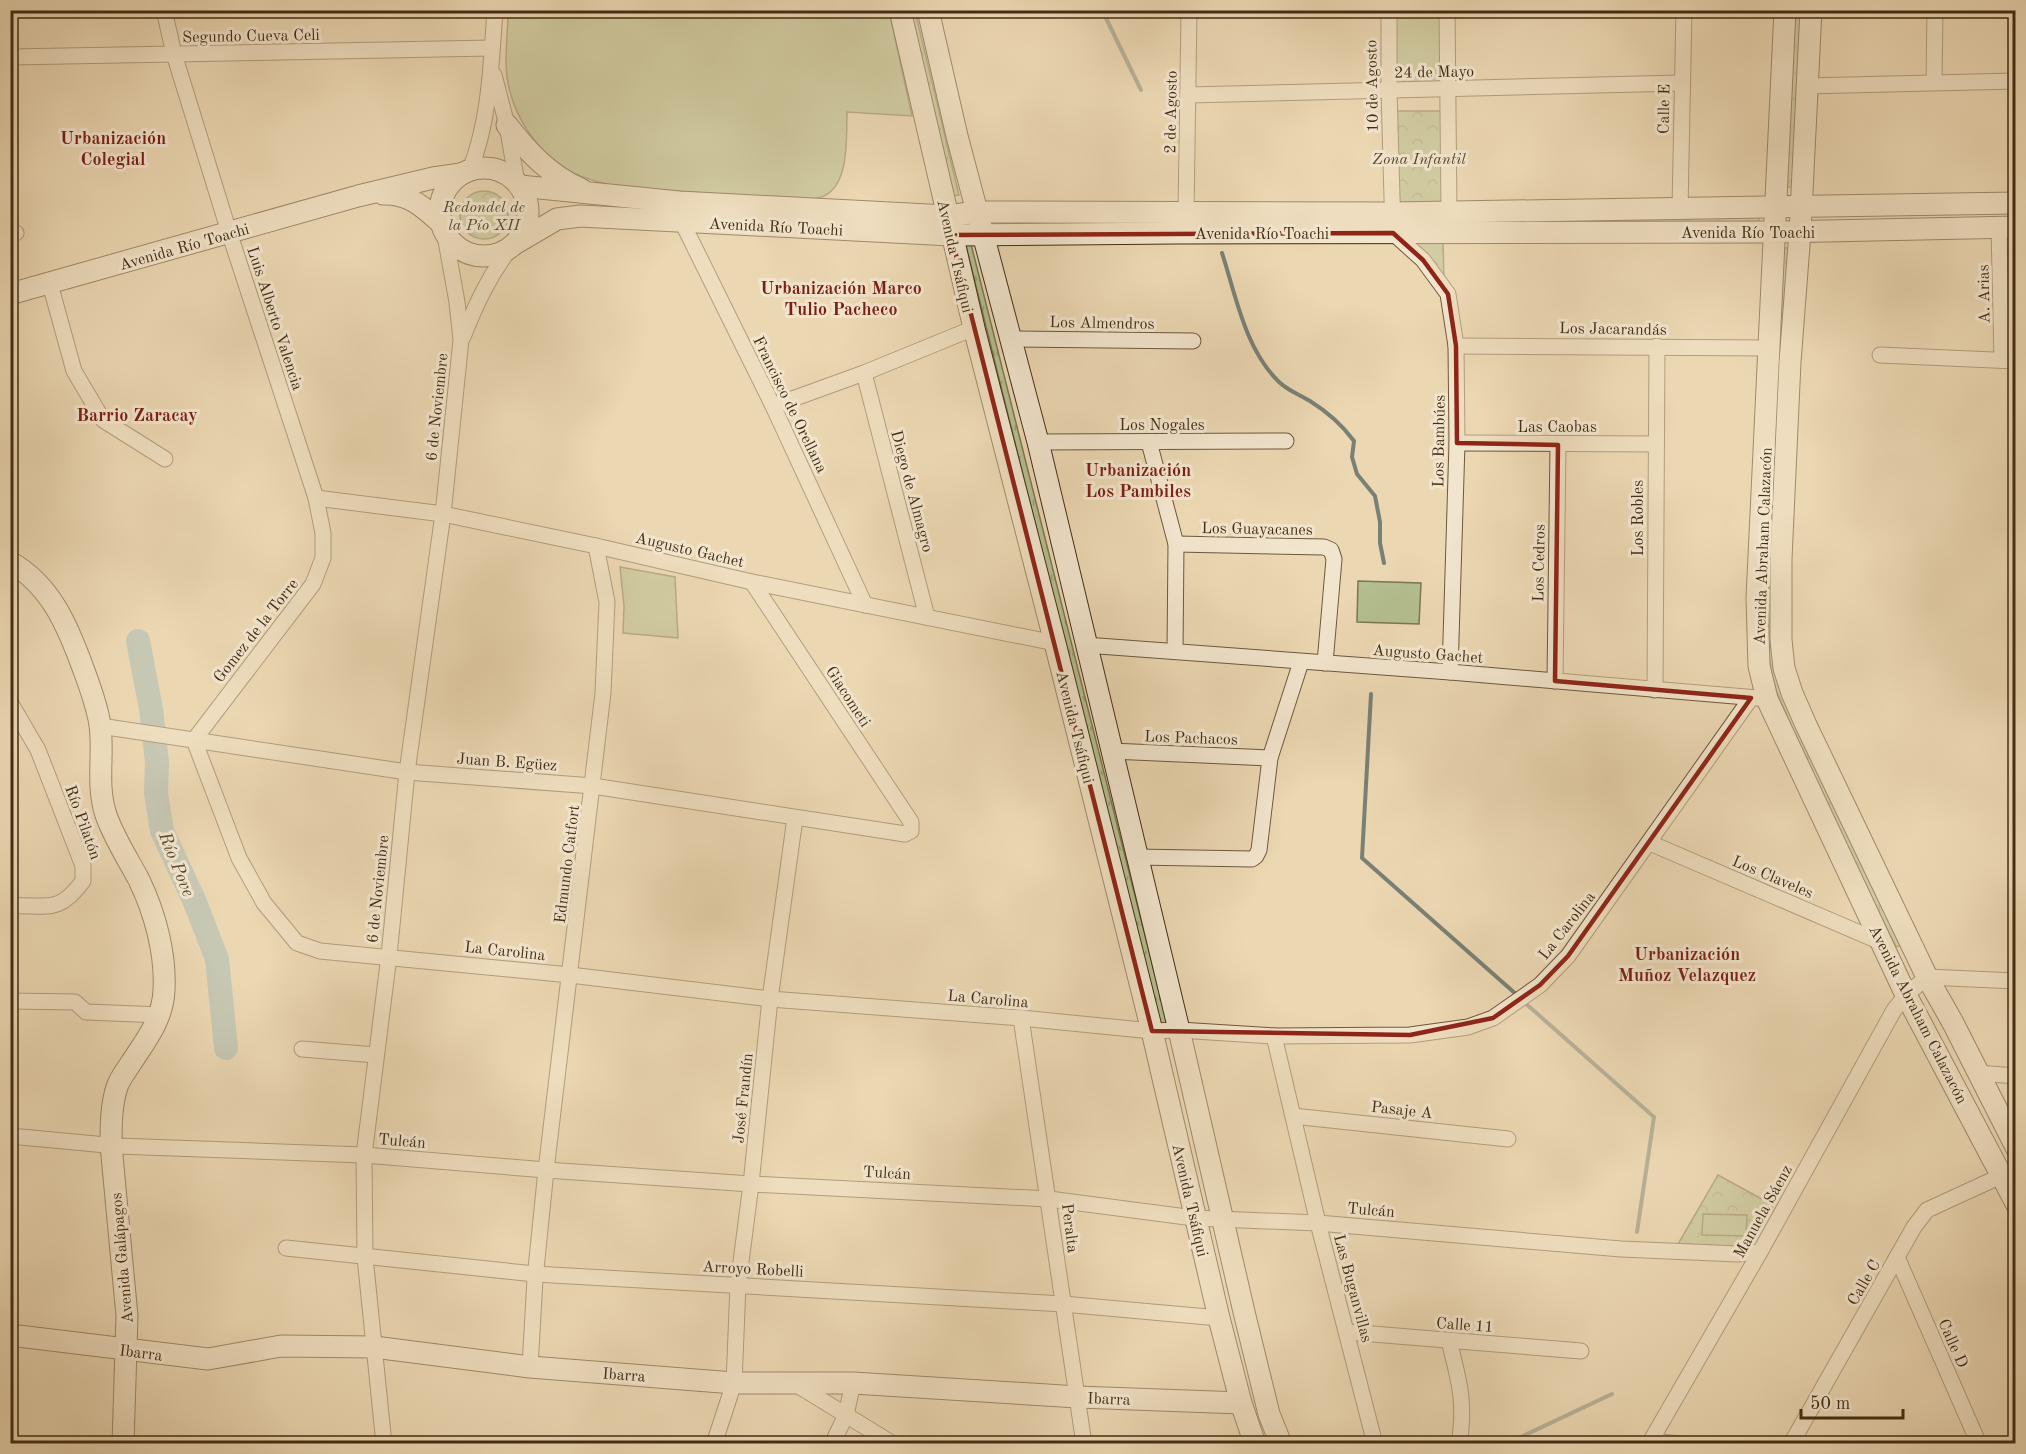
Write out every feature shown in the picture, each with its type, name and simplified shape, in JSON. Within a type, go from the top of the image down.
[{"type":"main road","name":"Avenida Tsáfiqui","points":[[900,10],[974,327],[1056,643],[1152,1031],[1194,1218],[1241,1403],[1254,1443]]},
{"type":"main road","name":"Avenida Tsáfiqui","points":[[928,10],[977,212],[1038,442],[1269,1414],[1281,1443]]},
{"type":"main road","name":"Avenida Abraham Calazacón","points":[[1785,10],[1757,598],[1759,699],[1883,943],[1906,995],[2016,1203]]},
{"type":"main road","name":"Avenida Abraham Calazacón","points":[[1811,10],[1781,559],[1781,640],[1784,668],[1806,725],[1927,977],[2016,1147]]},
{"type":"main road","points":[[507,125],[528,152],[546,169],[564,181],[596,195]]},
{"type":"main road","points":[[482,167],[507,174],[519,184],[527,202],[528,217],[524,231],[514,244],[498,254],[482,256],[459,249],[442,227],[440,207],[449,184],[465,172],[482,167]]},
{"type":"main road","name":"Avenida Río Toachi","points":[[10,294],[358,196],[465,172]]},
{"type":"main road","name":"Avenida Río Toachi","points":[[519,184],[596,195],[949,225],[983,234],[1393,223],[1449,212],[2016,203]]},
{"type":"main road","name":"Avenida Río Toachi","points":[[358,196],[400,194],[411,198],[442,227]]},
{"type":"main road","name":"Avenida Río Toachi","points":[[514,244],[550,223],[565,217],[580,216],[949,225],[977,212],[1186,214],[1393,223],[1775,232],[2008,227]]},
{"type":"main road","points":[[10,562],[27,573],[43,589],[65,622],[91,689],[100,726],[102,800],[114,834],[149,902],[160,942],[165,979],[160,1015]]},
{"type":"main road","name":"Avenida Galápagos","points":[[123,1443],[127,1350],[126,1296],[111,1145],[111,1123],[117,1086],[160,1015]]},
{"type":"main road","name":"Ibarra","points":[[10,1335],[208,1359],[281,1346],[374,1347],[530,1367],[734,1383],[853,1383],[1078,1397],[1241,1403]]},
{"type":"street","name":"Luis Alberto Valencia","points":[[164,10],[174,54],[229,232],[316,498]]},
{"type":"street","points":[[465,172],[483,124],[492,66],[495,10]]},
{"type":"street","name":"2 de Agosto","points":[[1186,214],[1189,10]]},
{"type":"street","name":"10 de Agosto","points":[[1389,10],[1393,223]]},
{"type":"street","points":[[1447,10],[1449,212]]},
{"type":"street","name":"Calle E","points":[[1680,209],[1684,10]]},
{"type":"street","points":[[1934,82],[1935,10]]},
{"type":"street","name":"Segundo Cueva Celi","points":[[10,57],[492,48]]},
{"type":"street","points":[[492,66],[519,184]]},
{"type":"street","points":[[1806,86],[2016,81]]},
{"type":"street","name":"24 de Mayo","points":[[1188,94],[1681,83]]},
{"type":"street","name":"Francisco de Orellana","points":[[681,220],[773,406],[865,605]]},
{"type":"street","name":"Los Bambúes","points":[[1393,223],[1448,294],[1456,346],[1457,443],[1450,672]]},
{"type":"street","name":"6 de Noviembre","points":[[384,1443],[365,1257],[364,1155],[407,772],[443,514],[461,340],[457,302],[442,227]]},
{"type":"street","name":"A. Arias","points":[[2008,227],[2009,361]]},
{"type":"street","name":"6 de Noviembre","points":[[461,340],[475,305],[489,279],[514,244]]},
{"type":"street","points":[[50,284],[74,371],[103,420],[165,459]]},
{"type":"street","points":[[773,406],[864,373],[974,327]]},
{"type":"street","name":"Los Almendros","points":[[1011,339],[1193,341]]},
{"type":"street","name":"Los Jacarandás","points":[[1456,346],[1770,348]]},
{"type":"street","name":"Los Robles","points":[[1655,690],[1657,346]]},
{"type":"street","points":[[1880,355],[2009,361]]},
{"type":"street","name":"Diego de Almagro","points":[[864,373],[927,617]]},
{"type":"street","name":"Los Nogales","points":[[1038,442],[1287,441]]},
{"type":"street","points":[[1149,442],[1176,544],[1175,651]]},
{"type":"street","name":"Las Caobas","points":[[1457,443],[1656,444]]},
{"type":"street","name":"Los Cedros","points":[[1555,681],[1558,445]]},
{"type":"street","name":"Augusto Gachet","points":[[316,498],[443,514],[752,582],[1056,643]]},
{"type":"street","name":"Gomez de la Torre","points":[[194,740],[314,584],[323,558],[323,533],[316,498]]},
{"type":"street","name":"Los Guayacanes","points":[[1176,544],[1324,547],[1331,550],[1334,559],[1325,663]]},
{"type":"street","name":"Edmundo Catfort","points":[[530,1367],[535,1274],[546,1170],[603,693],[607,602],[596,546]]},
{"type":"street","name":"Giacometi","points":[[752,582],[911,822],[911,831]]},
{"type":"street","name":"Augusto Gachet","points":[[1085,645],[1450,672],[1759,699]]},
{"type":"street","points":[[1136,857],[1252,859],[1256,856],[1259,850],[1270,758],[1301,662]]},
{"type":"street","name":"La Carolina","points":[[194,740],[239,858],[264,903],[297,943],[320,951],[570,975],[770,999],[1021,1018],[1152,1031],[1179,1030],[1274,1036],[1410,1035],[1468,1027],[1493,1018],[1540,985],[1568,956],[1759,699]]},
{"type":"street","name":"Río Pilatón","points":[[10,702],[38,750],[83,866],[83,881],[64,902],[48,907],[10,906]]},
{"type":"street","name":"Juan B. Egüez","points":[[100,726],[407,772],[593,786],[905,834],[911,831]]},
{"type":"street","name":"Los Pachacos","points":[[1111,751],[1270,758]]},
{"type":"street","name":"José Frandín","points":[[714,1443],[734,1383],[738,1285],[770,999],[795,818]]},
{"type":"street","name":"Los Claveles","points":[[1650,843],[1883,943]]},
{"type":"street","points":[[1906,995],[1927,977],[2016,981]]},
{"type":"street","name":"Manuela Sáenz","points":[[1650,1442],[1760,1252],[1893,1010],[1906,995]]},
{"type":"street","points":[[10,1001],[75,1002],[86,1012],[160,1015]]},
{"type":"street","name":"Peralta","points":[[1021,1018],[1084,1443]]},
{"type":"street","name":"Las Buganvillas","points":[[1274,1036],[1318,1223],[1375,1443]]},
{"type":"street","points":[[302,1049],[376,1055]]},
{"type":"street","points":[[1977,1073],[2016,1076]]},
{"type":"street","name":"Pasaje A","points":[[1293,1116],[1508,1138]]},
{"type":"street","name":"Tulcán","points":[[10,1136],[111,1145],[364,1155],[751,1184],[1049,1199],[1194,1218],[1318,1223],[1621,1249],[1738,1254],[1760,1252]]},
{"type":"street","name":"Calle C","points":[[1791,1443],[1914,1227],[1927,1210],[2001,1176]]},
{"type":"street","name":"Arroyo Robelli","points":[[286,1248],[535,1274],[1063,1304],[1219,1318]]},
{"type":"street","name":"Calle D","points":[[1897,1257],[1978,1443]]},
{"type":"street","name":"Calle 11","points":[[1348,1332],[1581,1350]]},
{"type":"street","points":[[1449,1341],[1461,1387],[1463,1419],[1459,1443]]},
{"type":"street","points":[[794,1383],[893,1443]]},
{"type":"street","points":[[832,1443],[846,1415],[853,1383]]},
{"type":"street","points":[[1650,1442],[1679,1443]]},
{"type":"highlighted area","points":[[1393,233],[1423,260],[1448,294],[1456,346],[1457,443],[1558,445],[1555,681],[1751,698],[1568,956],[1540,985],[1493,1018],[1410,1035],[1152,1031],[951,235]]},
{"type":"green space","points":[[508,11],[889,11],[912,116],[847,112],[845,158],[838,181],[824,196],[810,200],[617,187],[584,177],[565,168],[541,148],[522,122],[510,93],[507,77]]},
{"type":"green space","points":[[908,11],[915,11],[959,195],[952,196]]},
{"type":"green space","points":[[1392,11],[1443,11],[1443,84],[1393,85]]},
{"type":"green space","points":[[1795,11],[1802,11],[1794,187],[1787,187]]},
{"type":"green space","name":"Zona Infantil","points":[[1394,111],[1442,111],[1442,204],[1397,206]]},
{"type":"green space","name":"Redondel de la Pío XII","points":[[479,191],[489,191],[501,198],[508,210],[508,220],[501,232],[489,239],[479,239],[464,228],[460,220],[460,210],[471,195]]},
{"type":"green space","points":[[1759,217],[1759,222],[1400,227],[1535,218]]},
{"type":"green space","points":[[1406,238],[1443,239],[1444,282]]},
{"type":"green space","points":[[971,244],[1167,1023],[1160,1025],[966,246]]},
{"type":"green space","points":[[1781,248],[1788,248],[1775,647],[1901,945],[1896,947],[1812,775],[1776,690],[1771,670],[1768,647],[1768,561]]},
{"type":"green space","points":[[620,567],[675,577],[678,638],[623,633],[624,606]]},
{"type":"green space","points":[[1358,581],[1421,583],[1419,624],[1357,622]]},
{"type":"green space","points":[[1718,1175],[1773,1205],[1751,1247],[1678,1244]]},
{"type":"green space","points":[[1703,1214],[1747,1215],[1746,1236],[1702,1235]]},
{"type":"waterway","points":[[1102,10],[1141,90]]},
{"type":"waterway","points":[[1222,253],[1243,321],[1267,369],[1282,385],[1328,414],[1354,441],[1352,457],[1357,474],[1375,496],[1384,563]]},
{"type":"waterway","name":"Río Pove","points":[[138,641],[151,709],[157,762],[156,793],[162,831],[194,900],[217,959],[226,1048]]},
{"type":"waterway","points":[[1371,694],[1362,858],[1517,995]]},
{"type":"waterway","points":[[1524,1002],[1654,1117],[1637,1232]]},
{"type":"waterway","points":[[1516,1444],[1521,1437],[1612,1394]]},
{"type":"district","name":"Urbanización Colegial","points":[[113,148]]},
{"type":"district","name":"Urbanización Marco Tulio Pacheco","points":[[841,298]]},
{"type":"district","name":"Barrio Zaracay","points":[[137,415]]},
{"type":"district","name":"Urbanización Los Pambiles","points":[[1138,480]]},
{"type":"district","name":"Urbanización Muñoz Velazquez","points":[[1687,964]]}]
